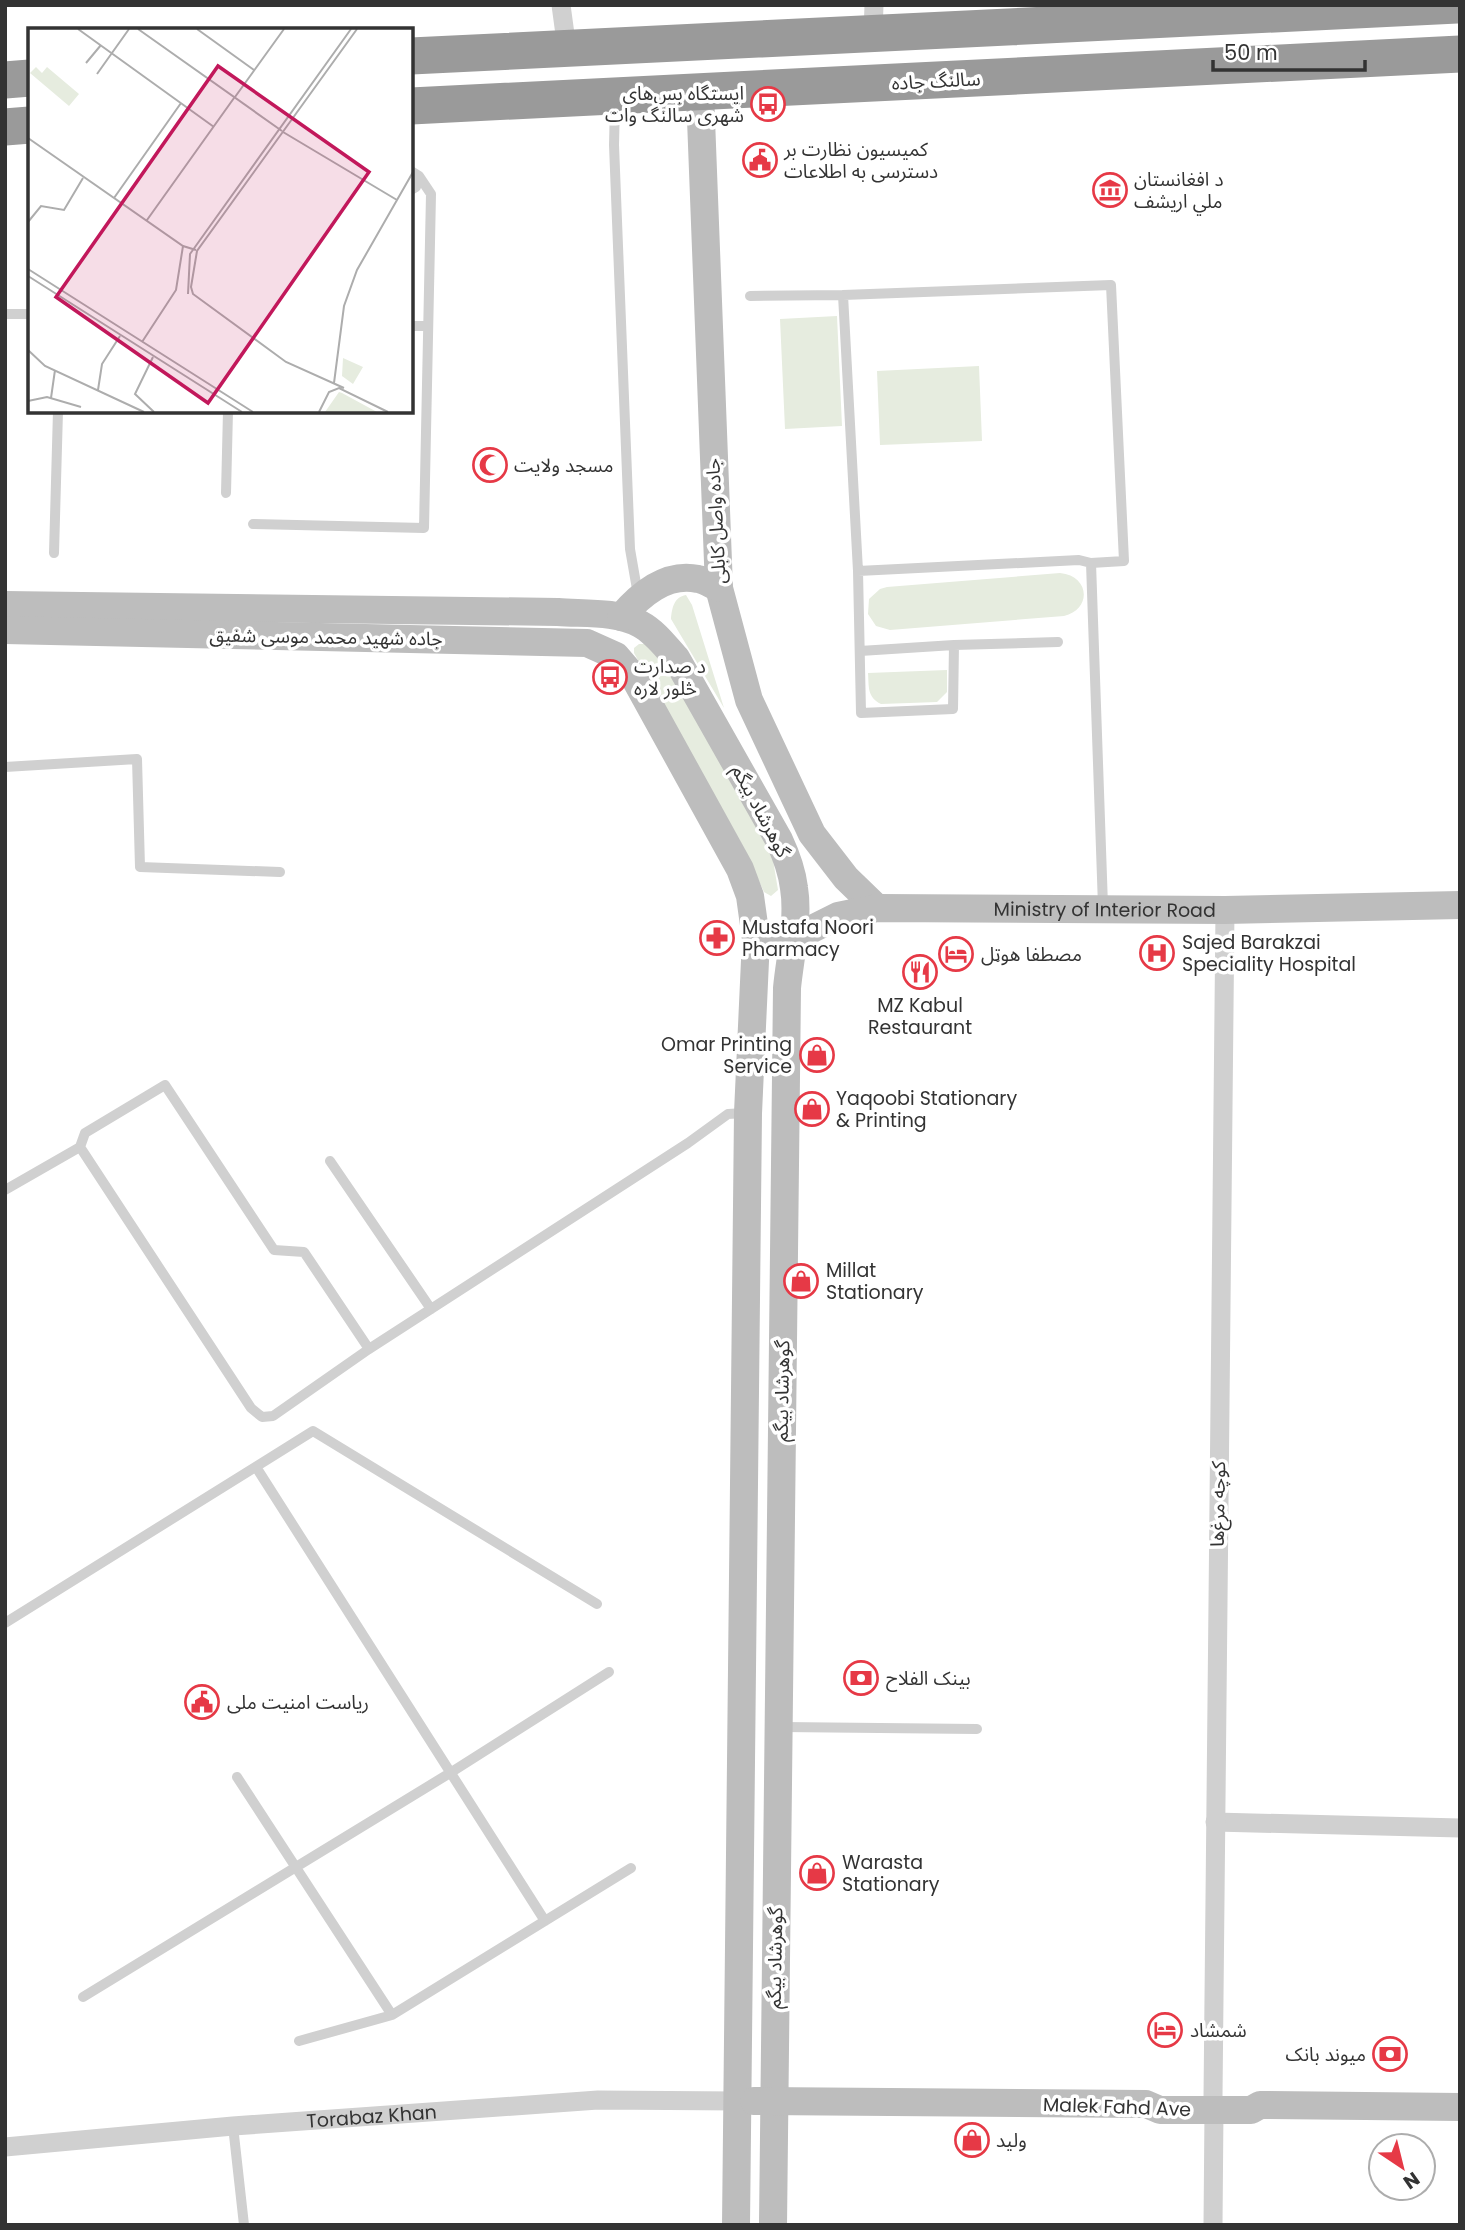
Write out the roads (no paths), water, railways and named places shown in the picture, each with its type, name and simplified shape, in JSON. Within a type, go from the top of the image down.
[{"type":"highway","points":[[413,56],[567,49],[874,20],[1244,16],[1457,5]]},
{"type":"highway","points":[[1244,16],[1247,65]]},
{"type":"highway","name":"سالنگ جاده","points":[[413,106],[1460,54]]},
{"type":"highway","points":[[5,80],[28,78]]},
{"type":"highway","points":[[5,127],[28,125]]},
{"type":"main road","name":"جاده واصل کابلی","points":[[700,93],[719,588],[749,700],[812,834],[846,878],[877,908]]},
{"type":"main road","points":[[630,607],[662,582],[682,578],[699,579],[719,588]]},
{"type":"main road","name":"جاده شهید محمد موسی شفیق","points":[[5,605],[558,611],[630,607]]},
{"type":"main road","name":"گوهرشاد بیگم","points":[[630,607],[641,624],[659,638],[676,658],[779,839],[794,888],[787,1016],[773,2225]]},
{"type":"main road","name":"جاده شهید محمد موسی شفیق","points":[[5,629],[587,643],[616,656],[634,677]]},
{"type":"main road","name":"گوهرشاد بیگم","points":[[634,677],[740,869],[750,896],[756,939],[748,1113],[736,2225]]},
{"type":"main road","points":[[793,929],[810,872],[812,834]]},
{"type":"main road","name":"Ministry of Interior Road","points":[[756,939],[877,908],[1103,911],[1460,905]]},
{"type":"main road","name":"Malek Fahd Ave","points":[[738,2101],[1146,2104],[1160,2110],[1214,2104],[1251,2110],[1261,2105],[1460,2107]]},
{"type":"street","points":[[561,5],[567,49]]},
{"type":"street","name":"کوچه مرغ‌ها","points":[[1213,2225],[1225,910]]},
{"type":"street","points":[[1215,1822],[1460,1828]]},
{"type":"street","name":"Torabaz Khan","points":[[5,2147],[233,2126],[598,2100],[738,2101]]},
{"type":"lane","points":[[615,96],[614,145],[630,607]]},
{"type":"lane","points":[[253,524],[424,528],[431,194],[415,174]]},
{"type":"lane","points":[[750,296],[1111,285],[1124,561],[1091,563],[1079,560],[858,571]]},
{"type":"lane","points":[[844,295],[858,571],[861,713],[953,709],[954,645]]},
{"type":"lane","points":[[5,314],[28,314]]},
{"type":"lane","points":[[413,326],[428,326]]},
{"type":"lane","points":[[54,553],[58,413]]},
{"type":"lane","points":[[226,493],[228,413]]},
{"type":"lane","points":[[1091,563],[1103,911]]},
{"type":"lane","points":[[860,651],[1058,642]]},
{"type":"lane","points":[[5,767],[137,759],[140,867],[280,872]]},
{"type":"lane","points":[[5,1189],[80,1147],[85,1133],[165,1085],[274,1250],[304,1252],[369,1349]]},
{"type":"lane","points":[[80,1147],[251,1408],[262,1417],[273,1416],[369,1349],[688,1143],[728,1114],[748,1113]]},
{"type":"lane","points":[[330,1161],[431,1309]]},
{"type":"lane","points":[[5,1623],[313,1431],[597,1604]]},
{"type":"lane","points":[[256,1467],[545,1921]]},
{"type":"lane","points":[[83,1997],[450,1773],[609,1672]]},
{"type":"lane","points":[[778,1727],[977,1730]]},
{"type":"lane","points":[[237,1777],[392,2015]]},
{"type":"lane","points":[[299,2041],[392,2015],[631,1868]]},
{"type":"lane","points":[[233,2126],[244,2225]]},
{"type":"place","name":"ایستگاه بس‌های شهری سالنگ وات","points":[[768,104]]},
{"type":"place","name":"کمیسیون نظارت بر دسترسی به اطلاعات","points":[[760,160]]},
{"type":"place","name":"د افغانستان ملي اریشف","points":[[1110,190]]},
{"type":"place","name":"مسجد ولایت","points":[[490,465]]},
{"type":"place","name":"د صدارت څلور لاره","points":[[610,677]]},
{"type":"place","name":"Mustafa Noori Pharmacy","points":[[717,938]]},
{"type":"place","name":"Sajed Barakzai Speciality Hospital","points":[[1157,953]]},
{"type":"place","name":"مصطفا هوټل","points":[[956,954]]},
{"type":"place","name":"MZ Kabul Restaurant","points":[[920,972]]},
{"type":"place","name":"Omar Printing Service","points":[[817,1055]]},
{"type":"place","name":"Yaqoobi Stationary & Printing","points":[[812,1109]]},
{"type":"place","name":"Millat Stationary","points":[[801,1281]]},
{"type":"place","name":"بینک الفلاح","points":[[861,1678]]},
{"type":"place","name":"ریاست امنیت ملی","points":[[202,1702]]},
{"type":"place","name":"Warasta Stationary","points":[[817,1873]]},
{"type":"place","name":"شمشاد","points":[[1165,2030]]},
{"type":"place","name":"میوند بانک","points":[[1390,2054]]},
{"type":"place","name":"ولید","points":[[972,2140]]}]
